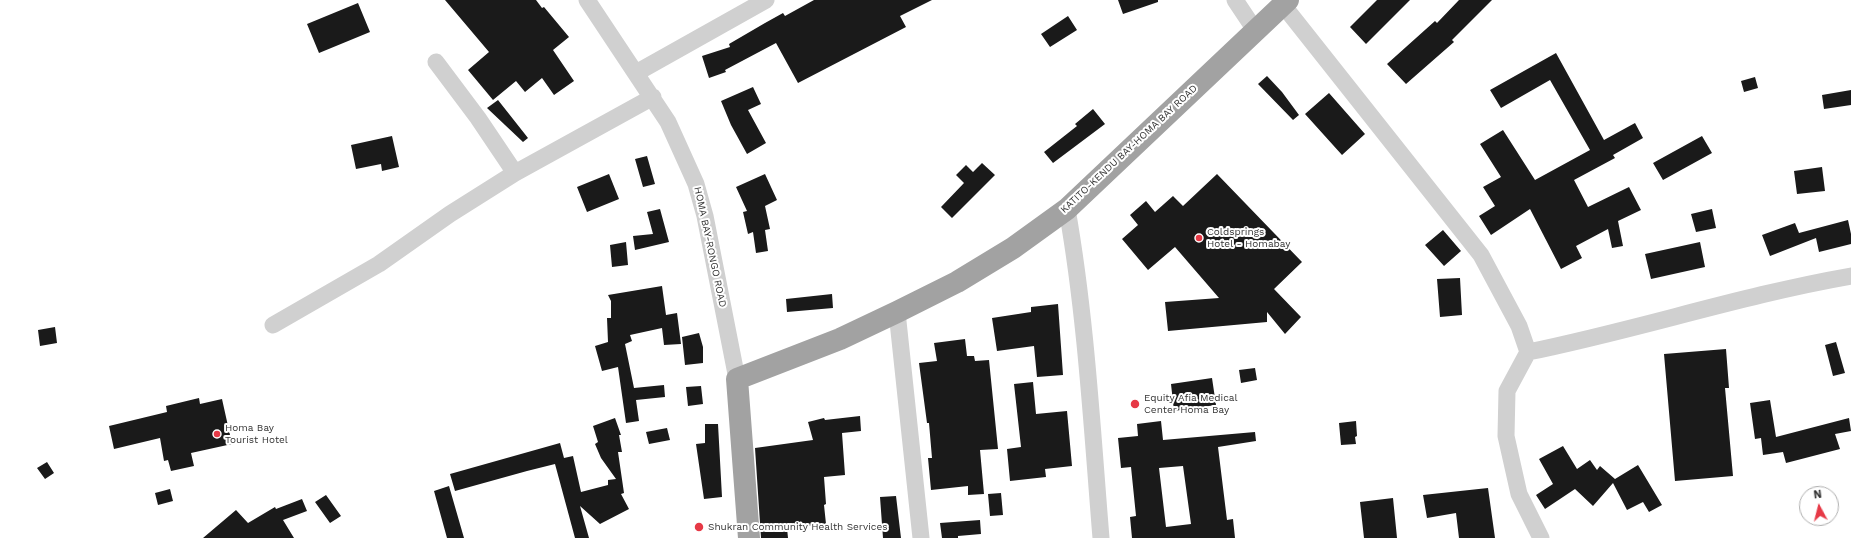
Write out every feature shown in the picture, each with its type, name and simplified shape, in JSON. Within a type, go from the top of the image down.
[{"type":"highway","name":"KATITO-KENDU BAY-HOMA BAY ROAD","points":[[737,379],[840,339],[897,312],[957,282],[1013,248],[1066,209],[1286,2]]},
{"type":"highway","points":[[737,379],[749,538]]},
{"type":"street","name":"HOMA BAY-RONGO ROAD","points":[[587,0],[654,97],[675,136],[696,184],[705,216],[737,379]]},
{"type":"street","points":[[636,73],[766,0]]},
{"type":"street","points":[[1235,0],[1255,30]]},
{"type":"street","points":[[1286,2],[1481,255],[1519,326],[1528,352],[1507,391],[1506,436],[1519,494],[1541,538]]},
{"type":"street","points":[[436,62],[478,118],[515,172]]},
{"type":"street","points":[[272,326],[379,264],[450,214],[515,172],[654,97]]},
{"type":"street","points":[[1066,209],[1072,239],[1087,364],[1101,538]]},
{"type":"street","points":[[1528,352],[1580,342],[1690,312],[1806,283],[1851,276]]},
{"type":"street","points":[[897,312],[921,538]]},
{"type":"building","points":[[445,0],[536,0],[542,8],[544,7],[569,37],[553,50],[574,81],[554,95],[542,78],[525,92],[516,81],[493,100],[468,70],[489,52]]},
{"type":"building","points":[[814,0],[932,0],[900,16],[906,27],[798,83],[776,43],[725,70],[726,72],[709,78],[702,56],[730,47],[729,44],[765,23],[783,13],[785,16]]},
{"type":"building","points":[[1118,0],[1158,0],[1158,2],[1123,14]]},
{"type":"building","points":[[1377,0],[1410,0],[1366,44],[1350,27]]},
{"type":"building","points":[[1459,0],[1492,0],[1452,40],[1454,42],[1406,84],[1387,64],[1435,21],[1437,23]]},
{"type":"building","points":[[358,3],[370,32],[319,53],[307,24]]},
{"type":"building","points":[[1068,16],[1077,30],[1050,47],[1041,34]]},
{"type":"building","points":[[1556,53],[1604,140],[1635,123],[1643,138],[1613,155],[1615,158],[1574,180],[1588,207],[1629,187],[1641,210],[1618,221],[1623,246],[1612,248],[1608,229],[1576,246],[1582,258],[1561,269],[1530,209],[1491,235],[1479,216],[1495,206],[1483,187],[1501,177],[1480,144],[1503,130],[1535,180],[1590,150],[1550,80],[1501,108],[1490,90]]},
{"type":"building","points":[[1267,76],[1282,92],[1299,115],[1293,120],[1258,84]]},
{"type":"building","points":[[1755,77],[1758,88],[1744,92],[1741,81]]},
{"type":"building","points":[[753,87],[761,104],[748,110],[766,143],[747,154],[731,125],[721,101]]},
{"type":"building","points":[[1851,90],[1851,105],[1824,109],[1822,95]]},
{"type":"building","points":[[1329,93],[1365,134],[1342,155],[1305,114]]},
{"type":"building","points":[[498,100],[528,138],[523,142],[487,108]]},
{"type":"building","points":[[1093,109],[1105,124],[1053,163],[1044,152],[1077,126],[1075,124]]},
{"type":"building","points":[[392,136],[399,167],[382,171],[381,164],[356,169],[351,145]]},
{"type":"building","points":[[1702,136],[1712,153],[1663,180],[1653,163]]},
{"type":"building","points":[[647,156],[655,184],[643,187],[635,159]]},
{"type":"building","points":[[982,163],[995,175],[952,218],[941,207],[964,183],[956,175],[966,165],[973,172]]},
{"type":"building","points":[[1822,167],[1825,191],[1797,194],[1794,171]]},
{"type":"building","points":[[609,174],[619,199],[587,212],[577,187]]},
{"type":"building","points":[[765,174],[777,200],[765,206],[770,229],[765,230],[768,251],[756,253],[753,232],[748,234],[743,212],[747,211],[736,187]]},
{"type":"building","points":[[1217,174],[1302,262],[1274,289],[1301,317],[1285,334],[1267,312],[1267,322],[1168,331],[1165,302],[1219,298],[1175,247],[1148,270],[1122,239],[1138,225],[1130,215],[1146,201],[1155,212],[1173,196],[1183,206]]},
{"type":"building","points":[[660,209],[669,242],[635,250],[633,236],[653,234],[647,212]]},
{"type":"building","points":[[1712,209],[1716,228],[1696,232],[1691,214]]},
{"type":"building","points":[[1848,220],[1851,234],[1851,244],[1819,252],[1816,238],[1770,256],[1762,235],[1795,223],[1799,233]]},
{"type":"building","points":[[1443,230],[1461,251],[1444,266],[1425,245]]},
{"type":"building","points":[[626,242],[628,265],[612,267],[610,245]]},
{"type":"building","points":[[1700,242],[1705,267],[1651,279],[1645,254]]},
{"type":"building","points":[[1460,278],[1462,315],[1440,317],[1437,279]]},
{"type":"building","points":[[662,286],[666,315],[677,313],[681,344],[664,345],[662,328],[630,335],[632,341],[625,344],[634,388],[664,385],[665,397],[636,400],[639,421],[626,423],[618,367],[602,371],[595,346],[608,342],[607,318],[611,318],[611,301],[608,295]]},
{"type":"building","points":[[832,294],[833,308],[787,312],[786,299]]},
{"type":"building","points":[[1058,304],[1063,375],[1037,377],[1034,346],[997,351],[992,318],[1031,312],[1031,307]]},
{"type":"building","points":[[55,327],[57,343],[40,346],[38,330]]},
{"type":"building","points":[[699,333],[703,347],[703,363],[685,365],[682,337]]},
{"type":"building","points":[[965,339],[967,356],[974,356],[975,361],[989,360],[998,449],[980,450],[984,494],[968,495],[968,486],[931,490],[928,458],[932,458],[929,423],[927,423],[919,363],[937,361],[934,343]]},
{"type":"building","points":[[1836,342],[1845,373],[1833,376],[1825,345]]},
{"type":"building","points":[[1726,349],[1729,388],[1725,388],[1733,476],[1675,481],[1664,354]]},
{"type":"building","points":[[1255,368],[1257,380],[1241,383],[1239,370]]},
{"type":"building","points":[[1212,378],[1216,405],[1174,411],[1171,384]]},
{"type":"building","points":[[1033,382],[1036,414],[1067,411],[1072,466],[1045,469],[1046,477],[1010,481],[1007,449],[1021,447],[1014,384]]},
{"type":"building","points":[[701,386],[703,404],[688,406],[686,387]]},
{"type":"building","points":[[199,398],[200,404],[222,399],[232,444],[191,453],[194,466],[171,471],[168,460],[164,461],[160,438],[114,449],[109,426],[167,412],[166,406]]},
{"type":"building","points":[[1770,400],[1776,437],[1849,418],[1851,431],[1835,434],[1840,449],[1786,463],[1783,452],[1763,455],[1761,438],[1755,439],[1750,403]]},
{"type":"building","points":[[860,416],[861,431],[842,433],[845,475],[824,477],[826,524],[787,528],[788,538],[761,538],[755,448],[813,440],[808,422],[824,418],[825,420]]},
{"type":"building","points":[[615,418],[621,435],[619,435],[622,452],[618,452],[624,493],[621,494],[629,509],[600,524],[580,506],[589,538],[575,538],[555,464],[455,491],[450,474],[560,443],[564,458],[573,456],[581,492],[608,485],[608,480],[616,479],[601,458],[595,444],[598,442],[593,426]]},
{"type":"building","points":[[1161,421],[1163,440],[1255,432],[1256,441],[1218,447],[1227,520],[1233,519],[1235,538],[1132,538],[1130,517],[1136,516],[1131,467],[1121,468],[1118,438],[1138,436],[1137,424]],"holes":[[[1183,466],[1191,524],[1166,527],[1159,468]]]},
{"type":"building","points":[[1356,421],[1356,444],[1341,445],[1339,423]]},
{"type":"building","points":[[705,424],[718,424],[722,497],[704,499],[696,444],[705,443]]},
{"type":"building","points":[[667,428],[670,440],[649,444],[646,432]]},
{"type":"building","points":[[1563,446],[1577,469],[1590,460],[1597,470],[1600,466],[1615,479],[1638,465],[1662,505],[1649,512],[1643,502],[1627,510],[1613,483],[1593,506],[1575,489],[1545,509],[1536,495],[1553,484],[1539,459]]},
{"type":"building","points":[[47,462],[54,473],[45,479],[37,468]]},
{"type":"building","points":[[449,486],[464,538],[447,538],[434,491]]},
{"type":"building","points":[[1488,488],[1495,538],[1459,538],[1456,513],[1427,518],[1423,495]]},
{"type":"building","points":[[170,489],[173,501],[158,505],[155,493]]},
{"type":"building","points":[[1001,493],[1003,515],[990,516],[988,494]]},
{"type":"building","points":[[326,495],[341,516],[330,523],[315,502]]},
{"type":"building","points":[[896,496],[901,538],[883,538],[880,497]]},
{"type":"building","points":[[1393,498],[1397,538],[1364,538],[1360,502]]},
{"type":"building","points":[[302,499],[307,511],[283,520],[294,538],[203,538],[236,510],[248,523],[275,507],[276,509]]},
{"type":"building","points":[[980,520],[981,534],[958,536],[958,538],[942,538],[940,523]]},
{"type":"place","name":"Coldsprings Hotel - Homabay","points":[[1199,238]]},
{"type":"place","name":"Equity Afia Medical Center Homa Bay","points":[[1135,404]]},
{"type":"place","name":"Homa Bay Tourist Hotel","points":[[217,434]]},
{"type":"place","name":"Shukran Community Health Services","points":[[699,527]]}]
